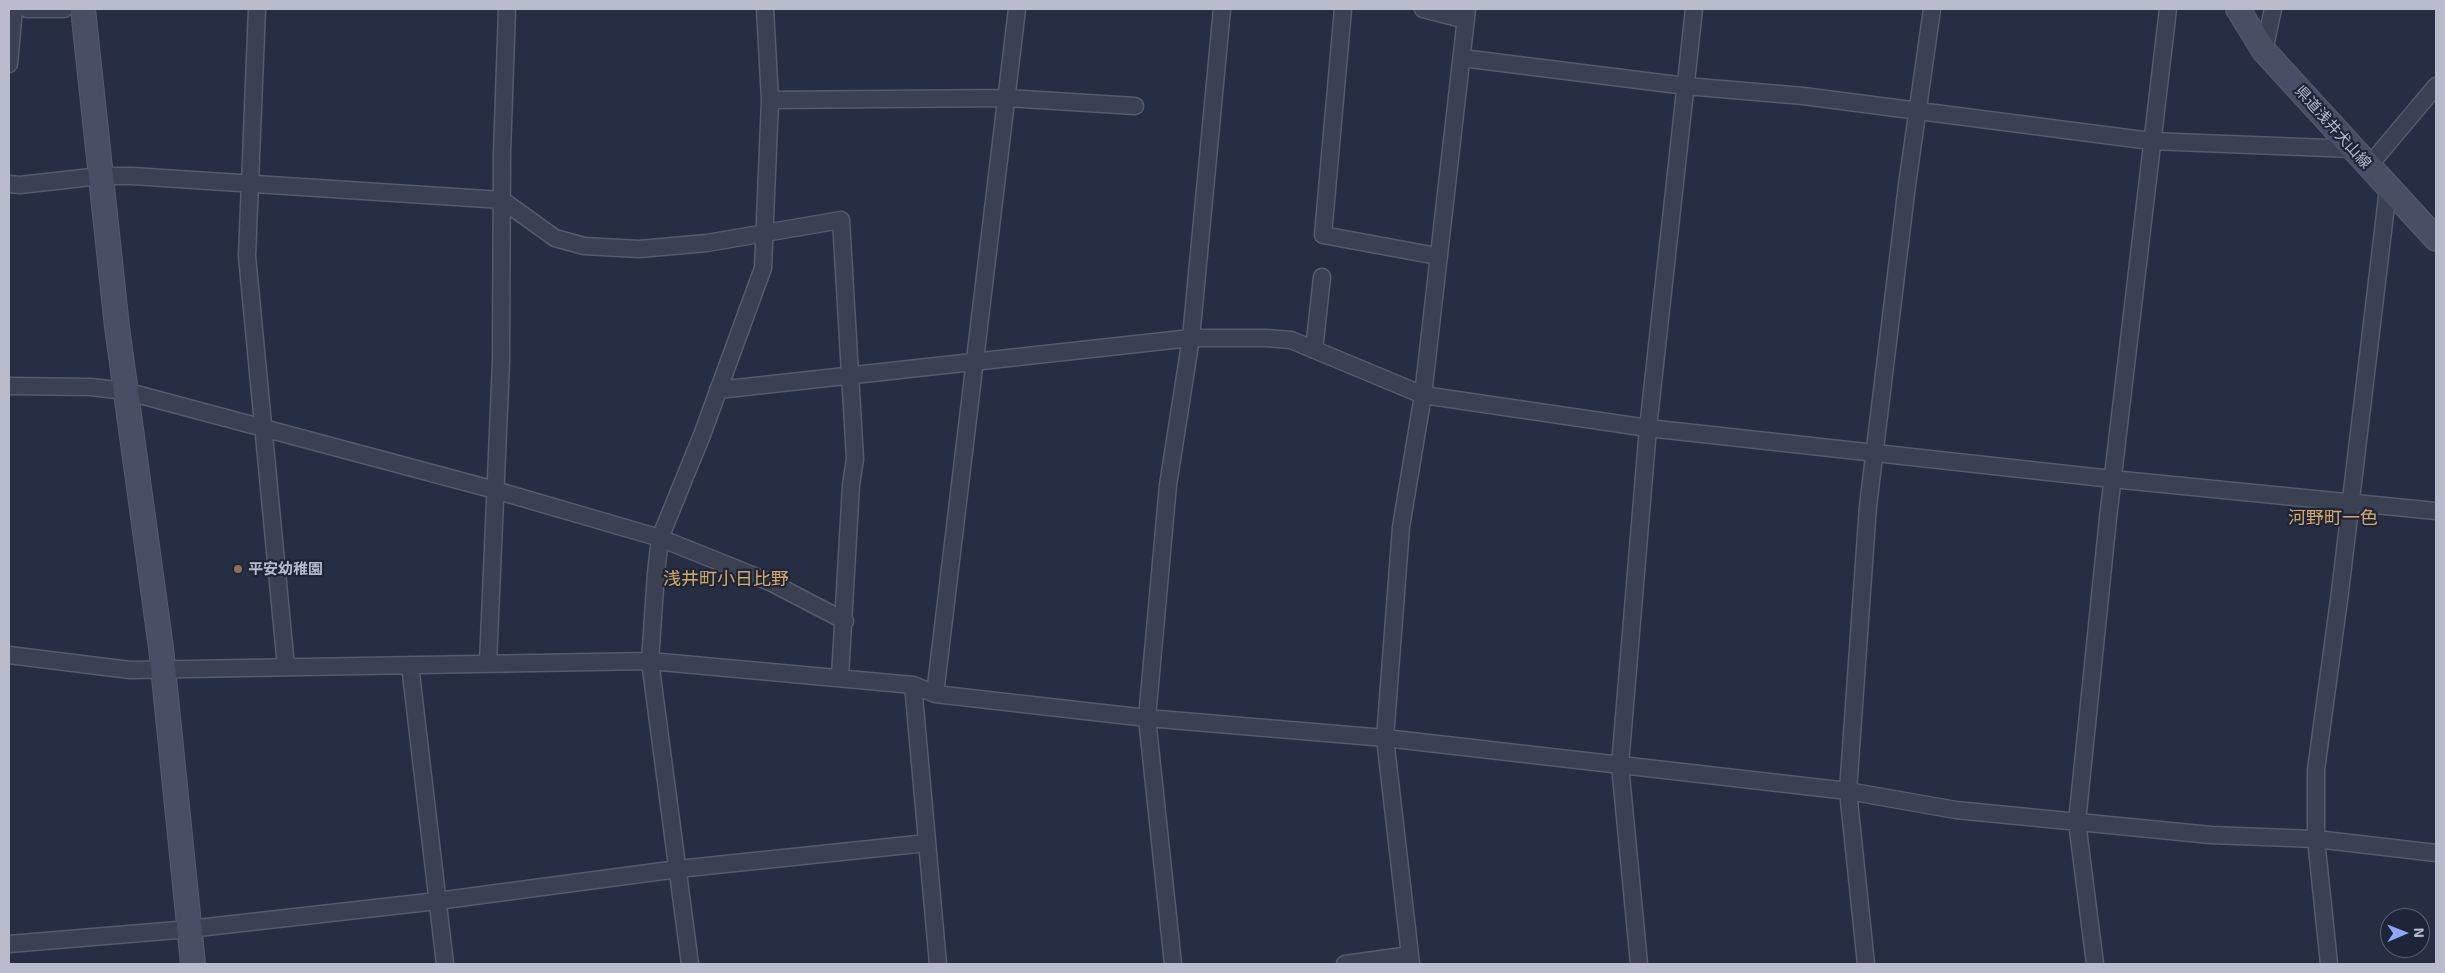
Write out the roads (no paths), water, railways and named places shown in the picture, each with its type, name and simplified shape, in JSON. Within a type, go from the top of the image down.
[{"type":"street","points":[[9,64],[14,9]]},
{"type":"street","points":[[27,9],[64,9]]},
{"type":"street","points":[[83,9],[88,36],[100,176],[125,391],[164,670],[193,964]]},
{"type":"street","points":[[257,9],[247,256],[286,667]]},
{"type":"street","points":[[488,664],[501,362],[502,200],[507,9]]},
{"type":"street","points":[[690,964],[650,661],[656,573],[660,538],[763,268],[770,100],[765,9]]},
{"type":"street","points":[[935,694],[1017,9]]},
{"type":"street","points":[[1173,964],[1147,718],[1168,484],[1191,338],[1222,9]]},
{"type":"street","points":[[1343,9],[1323,235],[1438,256]]},
{"type":"street","points":[[1345,964],[1411,960],[1385,738],[1401,527],[1423,395],[1467,14],[1423,9]]},
{"type":"street","points":[[1639,964],[1620,766],[1648,428],[1694,9]]},
{"type":"street","points":[[1866,964],[1848,791],[1868,506],[1932,9]]},
{"type":"street","points":[[2096,964],[2077,822],[2112,479],[2168,9]]},
{"type":"street","name":"県道浅井犬山線","points":[[2238,9],[2264,51],[2388,189],[2436,239]]},
{"type":"street","points":[[2264,51],[2273,9]]},
{"type":"street","points":[[1462,58],[1686,86],[1803,96],[2151,140],[2360,158],[2436,86]]},
{"type":"street","points":[[770,100],[1006,98],[1135,106]]},
{"type":"street","points":[[9,184],[20,185],[100,176],[502,200],[555,238],[584,246],[640,248],[707,243],[841,220],[855,459],[840,677]]},
{"type":"street","points":[[2329,964],[2316,839],[2316,770],[2351,502],[2388,189]]},
{"type":"street","points":[[1314,350],[1322,276]]},
{"type":"street","points":[[718,390],[1191,338],[1265,338],[1291,340],[1423,395],[1648,428],[2112,479],[2436,511]]},
{"type":"street","points":[[9,386],[91,387],[125,391],[495,490],[660,538],[772,583],[845,621]]},
{"type":"street","points":[[9,654],[130,670],[650,661],[913,685],[935,694],[1147,718],[1385,738],[1848,791],[1956,810],[2211,834],[2316,839],[2436,852]]},
{"type":"street","points":[[410,665],[445,964]]},
{"type":"street","points":[[913,685],[938,964]]},
{"type":"street","points":[[9,944],[189,929],[437,901],[678,869],[927,843]]},
{"type":"place","name":"平安幼稚園","points":[[238,569]]},
{"type":"district","name":"河野町一色","points":[[2333,518]]},
{"type":"district","name":"浅井町小日比野","points":[[726,579]]}]
